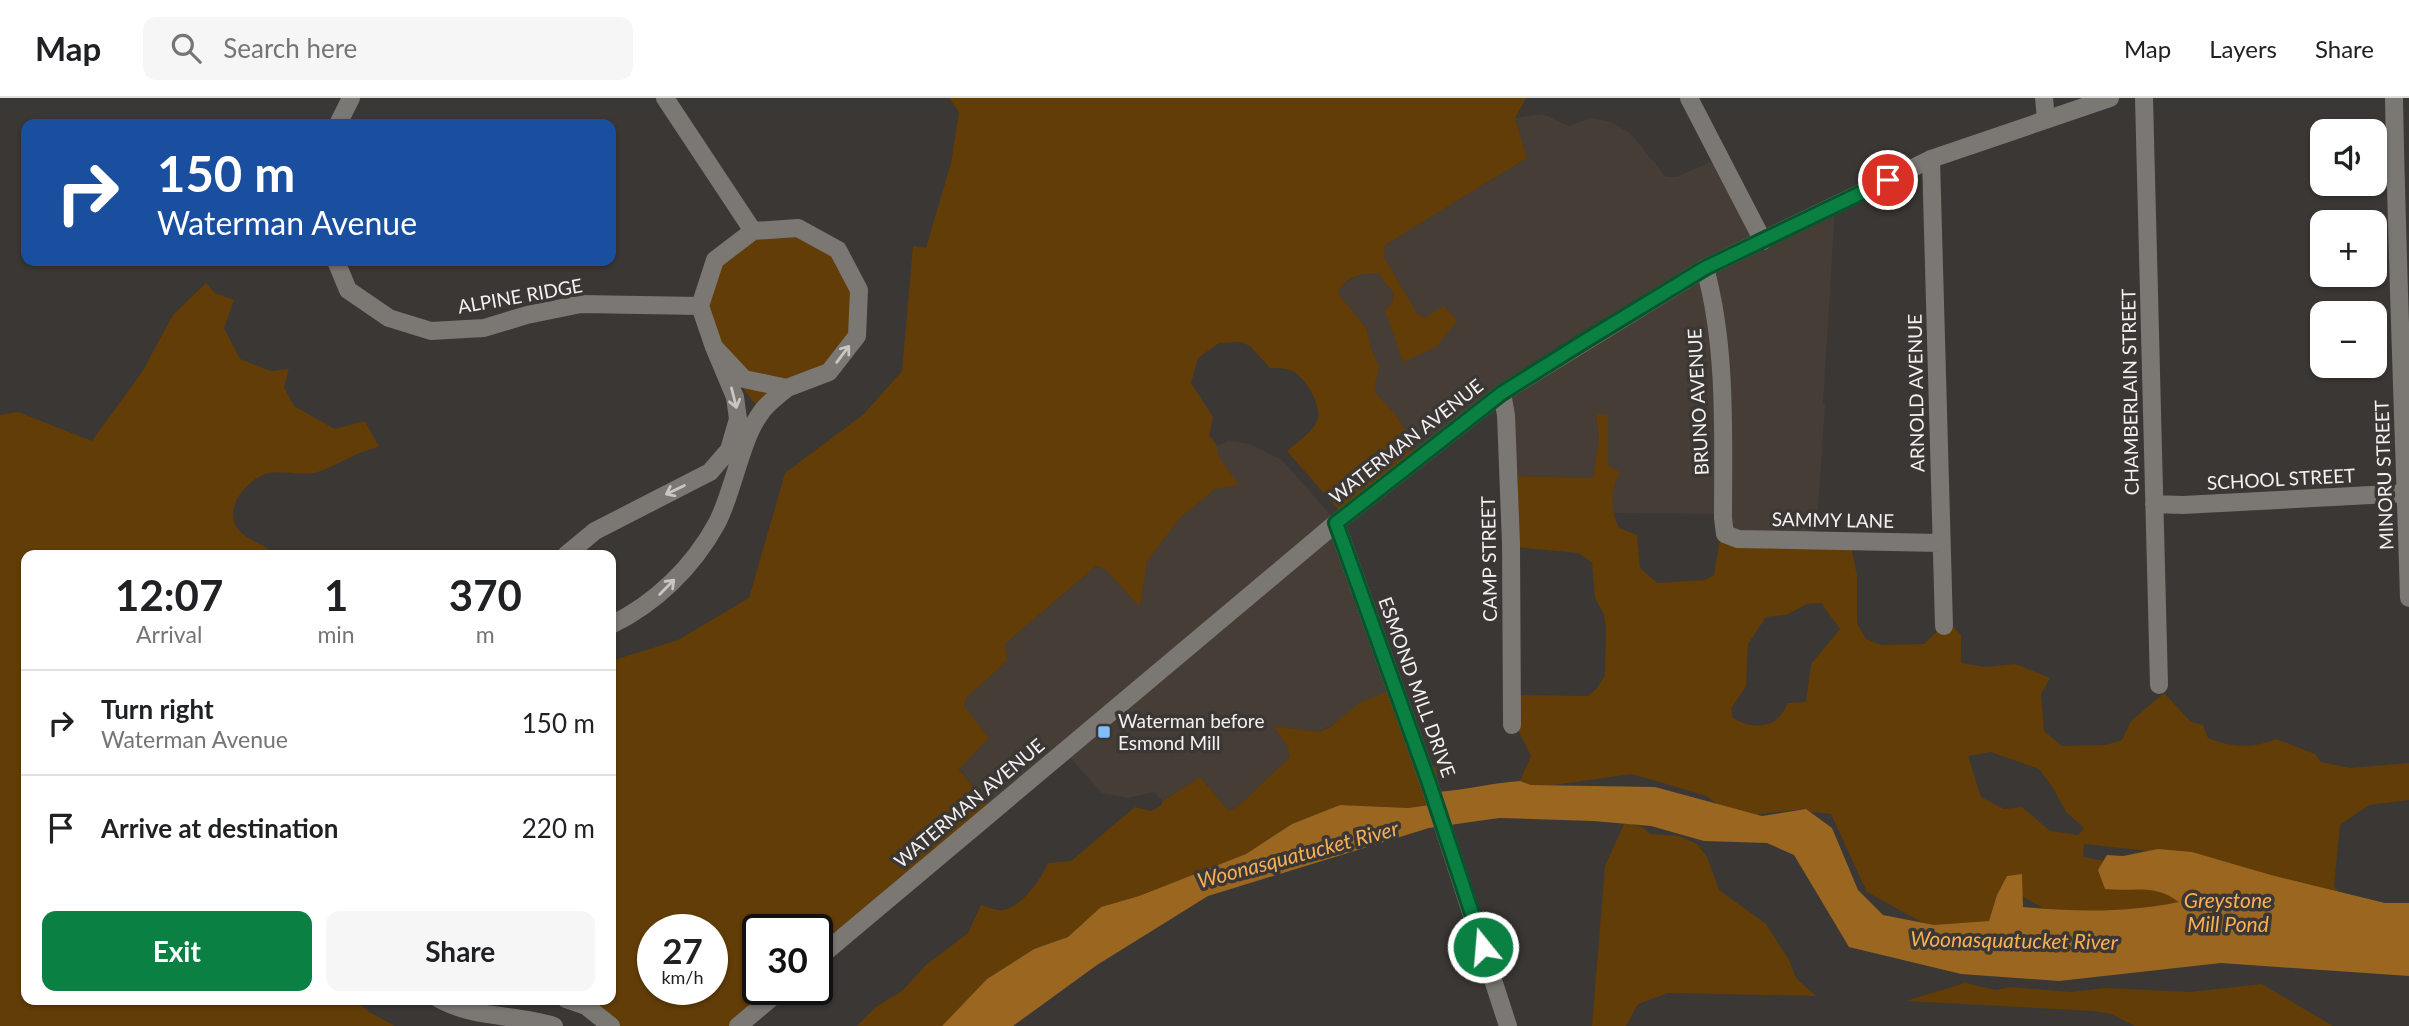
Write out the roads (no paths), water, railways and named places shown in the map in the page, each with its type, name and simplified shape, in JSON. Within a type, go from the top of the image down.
[{"type":"street","points":[[340,119],[351,98]]},
{"type":"street","points":[[665,98],[753,231]]},
{"type":"street","points":[[1689,98],[1763,242]]},
{"type":"street","points":[[2044,98],[2046,119]]},
{"type":"street","name":"WATERMAN AVENUE","points":[[833,946],[1336,523],[1502,393],[1705,268],[1931,159],[2110,98]]},
{"type":"street","name":"CHAMBERLAIN STREET","points":[[2144,98],[2159,685]]},
{"type":"street","name":"MINORU STREET","points":[[2395,98],[2409,598]]},
{"type":"street","name":"ARNOLD AVENUE","points":[[1931,159],[1944,626]]},
{"type":"street","points":[[572,550],[595,531],[710,471],[729,450],[738,419],[735,397],[700,306],[715,260],[753,231],[798,228],[838,250],[859,290],[856,335],[829,372],[787,388],[761,412],[750,431],[739,468],[717,522],[690,564],[660,594],[616,622]]},
{"type":"street","name":"ALPINE RIDGE","points":[[338,266],[348,290],[389,318],[431,331],[484,328],[527,315],[581,304],[700,306]]},
{"type":"street","name":"BRUNO AVENUE","points":[[1705,268],[1714,300],[1721,382],[1725,534]]},
{"type":"street","points":[[714,347],[744,379],[787,388]]},
{"type":"street","name":"CAMP STREET","points":[[1502,393],[1506,415],[1511,544],[1512,725]]},
{"type":"street","name":"SCHOOL STREET","points":[[2154,504],[2183,505],[2408,493]]},
{"type":"street","name":"ESMOND MILL DRIVE","points":[[1336,523],[1433,794],[1508,1026]]},
{"type":"street","name":"SAMMY LANE","points":[[1725,534],[1738,539],[1941,543]]},
{"type":"street","points":[[450,1005],[474,1012],[532,1019],[555,1026]]},
{"type":"street","points":[[583,1005],[611,1026]]},
{"type":"street","points":[[738,1026],[763,1005]]},
{"type":"water","name":"Greystone Mill Pond","points":[[1520,781],[1531,785],[1655,787],[1762,816],[1806,809],[1832,828],[1858,890],[1883,915],[1934,925],[1989,921],[1997,895],[2007,876],[2022,874],[2023,907],[2101,911],[2179,902],[2152,890],[2105,889],[2098,870],[2107,855],[2123,856],[2158,849],[2192,852],[2385,903],[2409,903],[2409,976],[2221,963],[2059,981],[1961,974],[1849,947],[1794,855],[1767,843],[1704,841],[1651,826],[1499,818],[1429,828],[1208,896],[1097,965],[1013,1026],[942,1026],[987,979],[1034,949],[1068,937],[1101,907],[1139,896],[1246,854],[1292,824],[1340,805],[1408,808],[1437,804],[1437,792]]},
{"type":"place","name":"Waterman before Esmond Mill","points":[[1104,732]]},
{"type":"water label","name":"Woonasquatucket River","points":[[1298,855]]},
{"type":"water label","name":"Woonasquatucket River","points":[[2014,941]]}]
